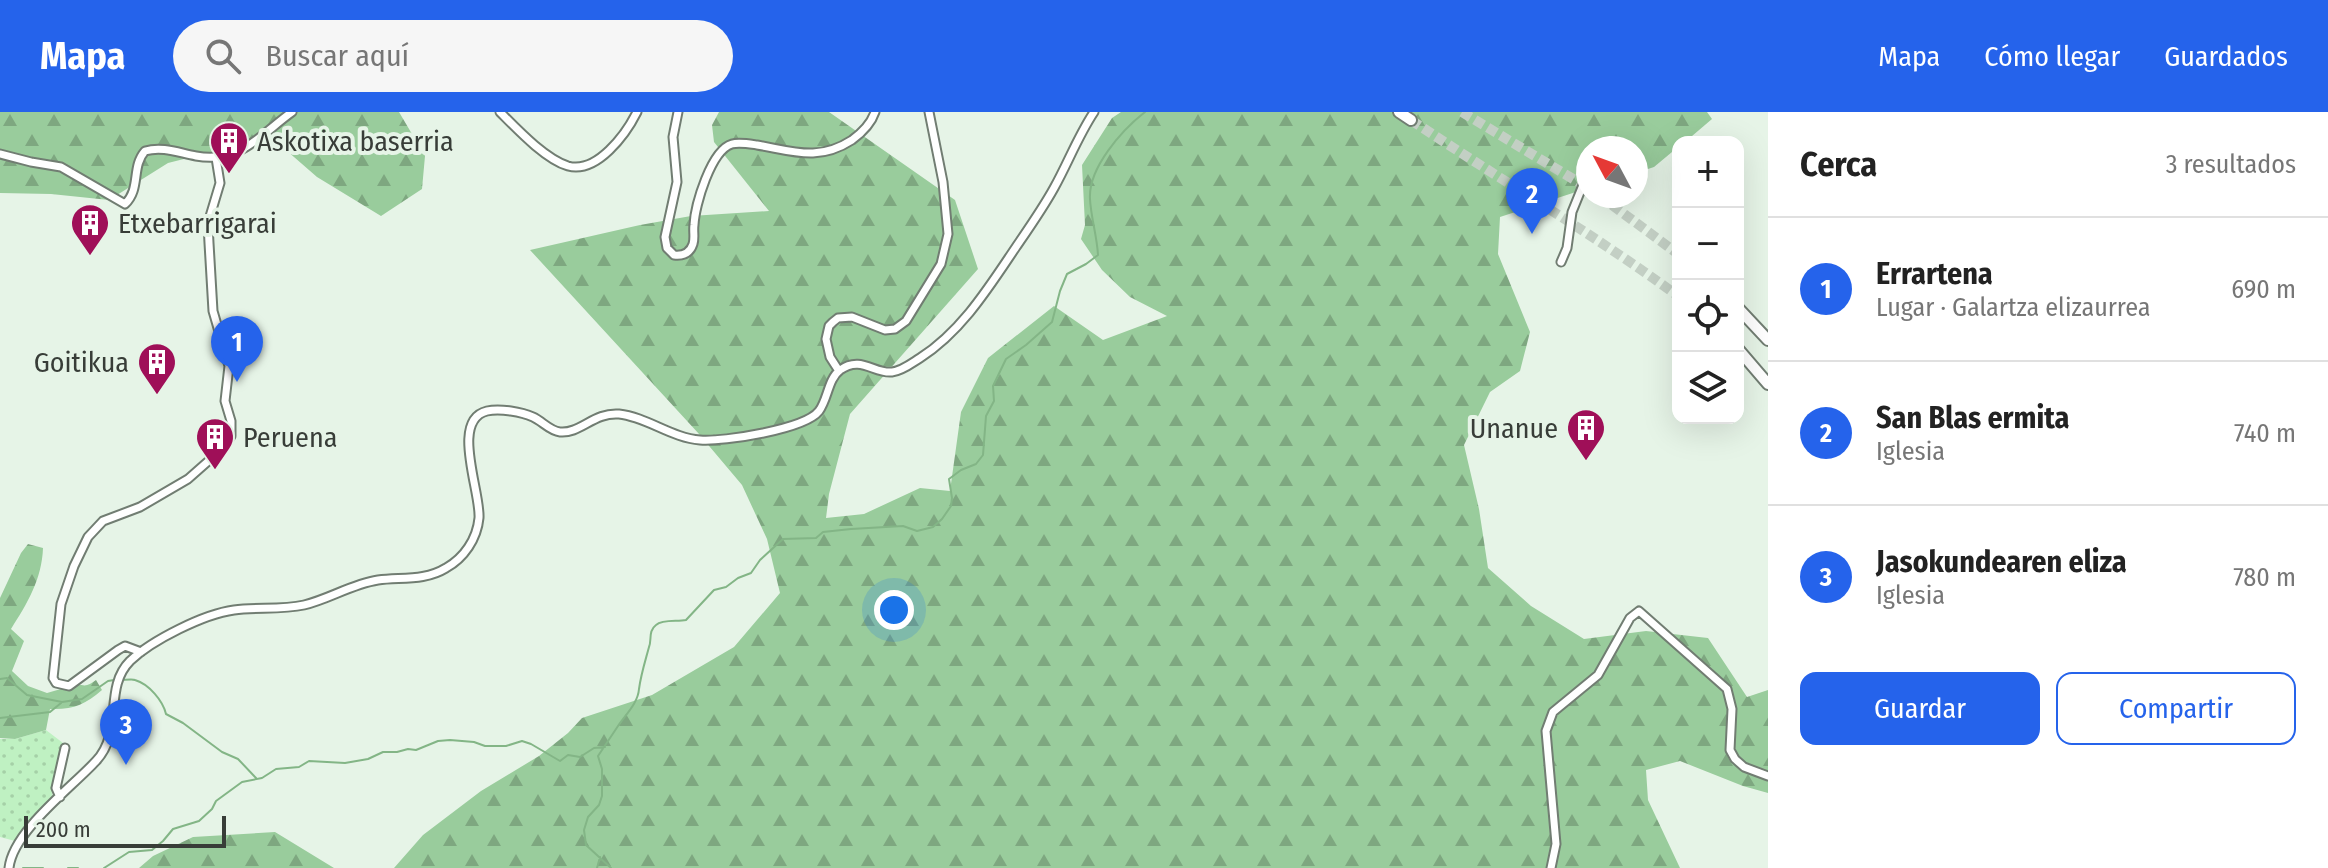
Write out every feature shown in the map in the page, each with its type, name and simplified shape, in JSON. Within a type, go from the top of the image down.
[{"type":"highway","points":[[1399,112],[1411,120]]},
{"type":"highway","points":[[1744,314],[1768,340]]},
{"type":"highway","points":[[1741,352],[1768,384]]},
{"type":"street","points":[[0,154],[61,167],[125,204],[133,194],[137,165],[145,151],[162,149],[216,158],[233,154],[253,144],[292,112]]},
{"type":"street","points":[[500,112],[551,157],[572,167],[590,164],[615,144],[637,112]]},
{"type":"street","points":[[678,112],[673,137],[677,182],[665,237],[667,248],[676,256],[688,252],[694,242],[697,210],[711,166],[719,153],[733,143],[796,153],[824,153],[858,136],[871,123],[875,112]]},
{"type":"street","points":[[839,371],[830,357],[826,339],[829,326],[838,318],[852,317],[885,330],[895,329],[906,321],[941,264],[948,234],[929,112]]},
{"type":"street","points":[[9,868],[16,845],[108,745],[121,671],[141,652],[181,629],[226,612],[296,607],[374,580],[431,575],[452,565],[466,550],[475,533],[479,508],[468,447],[474,420],[482,413],[521,413],[559,432],[575,429],[600,416],[617,414],[690,439],[720,440],[769,431],[811,418],[820,410],[839,371],[866,364],[895,372],[928,352],[961,322],[991,284],[1047,200],[1079,134],[1094,112]]},
{"type":"street","points":[[141,652],[125,646],[69,686],[56,683],[53,678],[61,604],[88,537],[103,521],[140,507],[184,481],[222,449],[231,436],[232,427],[225,401],[229,366],[213,311],[208,223],[219,188],[216,158]]},
{"type":"street","points":[[1561,262],[1567,248],[1576,202]]},
{"type":"street","points":[[1551,868],[1556,844],[1546,731],[1553,712],[1598,675],[1630,618],[1639,611],[1727,689],[1732,709],[1730,750],[1744,767],[1768,776]]},
{"type":"street","points":[[60,797],[56,788],[65,748]]},
{"type":"green space","points":[[0,112],[399,112],[425,156],[422,189],[381,216],[317,177],[271,137],[168,163],[109,200],[0,193]]},
{"type":"green space","points":[[719,112],[829,112],[955,200],[978,269],[850,414],[829,494],[826,518],[864,514],[920,488],[950,491],[961,412],[988,358],[1054,306],[1103,340],[1167,316],[1130,297],[1102,270],[1081,239],[1085,225],[1082,165],[1112,118],[1121,112],[1707,112],[1712,119],[1692,136],[1672,136],[1672,152],[1648,169],[1648,136],[1576,136],[1576,192],[1500,217],[1498,254],[1530,332],[1520,371],[1490,392],[1464,445],[1479,509],[1488,568],[1531,606],[1584,639],[1646,631],[1708,638],[1747,697],[1768,690],[1768,793],[1680,761],[1646,770],[1648,800],[1680,868],[394,868],[423,835],[481,791],[539,756],[582,718],[652,695],[734,647],[780,593],[767,539],[742,485],[530,250],[691,216],[769,211],[714,142],[712,125]]},
{"type":"green space","points":[[28,544],[43,548],[42,559],[33,591],[11,629],[24,641],[12,671],[28,686],[47,693],[78,684],[87,685],[96,680],[102,690],[78,706],[50,709],[46,730],[15,739],[0,738],[0,598]]},
{"type":"green space","points":[[46,730],[63,743],[52,799],[15,841],[0,837],[0,739],[15,739]]},
{"type":"green space","points":[[275,832],[334,868],[139,868],[153,856],[193,837]]},
{"type":"waterway","points":[[611,868],[586,845],[584,830],[588,817],[599,805],[602,796],[602,769],[598,756],[636,699],[654,627],[663,622],[686,620],[714,590],[751,573],[783,539],[816,538],[823,532],[851,529],[903,526],[917,531],[933,527],[942,519],[951,506],[949,479],[976,464],[983,455],[986,416],[994,401],[993,386],[1006,359],[1052,322],[1067,274],[1098,255],[1091,187],[1108,151],[1145,112]]},
{"type":"waterway","points":[[0,679],[7,678],[27,695],[62,702],[82,699],[114,680]]},
{"type":"waterway","points":[[122,680],[134,680],[145,685],[159,699],[166,714],[222,752],[238,759],[256,778]]},
{"type":"waterway","points":[[0,718],[50,712],[61,703]]},
{"type":"waterway","points":[[104,868],[129,852],[152,850],[173,829],[199,821],[216,801],[242,782],[262,778],[276,769],[299,767],[309,761],[345,763],[368,759],[383,752],[416,750],[438,741],[450,740],[485,746],[506,746],[522,741],[560,761],[568,755],[580,757],[594,748],[605,747]]},
{"type":"waterway","points":[[597,868],[600,857]]},
{"type":"waterway","points":[[23,868],[43,868]]},
{"type":"waterway","points":[[68,868],[78,868]]},
{"type":"tunnel","points":[[1462,112],[1576,181]]},
{"type":"tunnel","points":[[1411,120],[1672,292]]},
{"type":"tunnel","points":[[1616,208],[1672,250]]},
{"type":"place","name":"Askotixa baserria","points":[[229,175]]},
{"type":"place","name":"San Blas ermita","points":[[1532,234]]},
{"type":"place","name":"Etxebarrigarai","points":[[90,257]]},
{"type":"place","name":"Errartena","points":[[237,382]]},
{"type":"place","name":"Goitikua","points":[[157,396]]},
{"type":"place","name":"Unanue","points":[[1586,462]]},
{"type":"place","name":"Peruena","points":[[215,471]]},
{"type":"place","name":"Jasokundearen eliza","points":[[126,765]]}]
